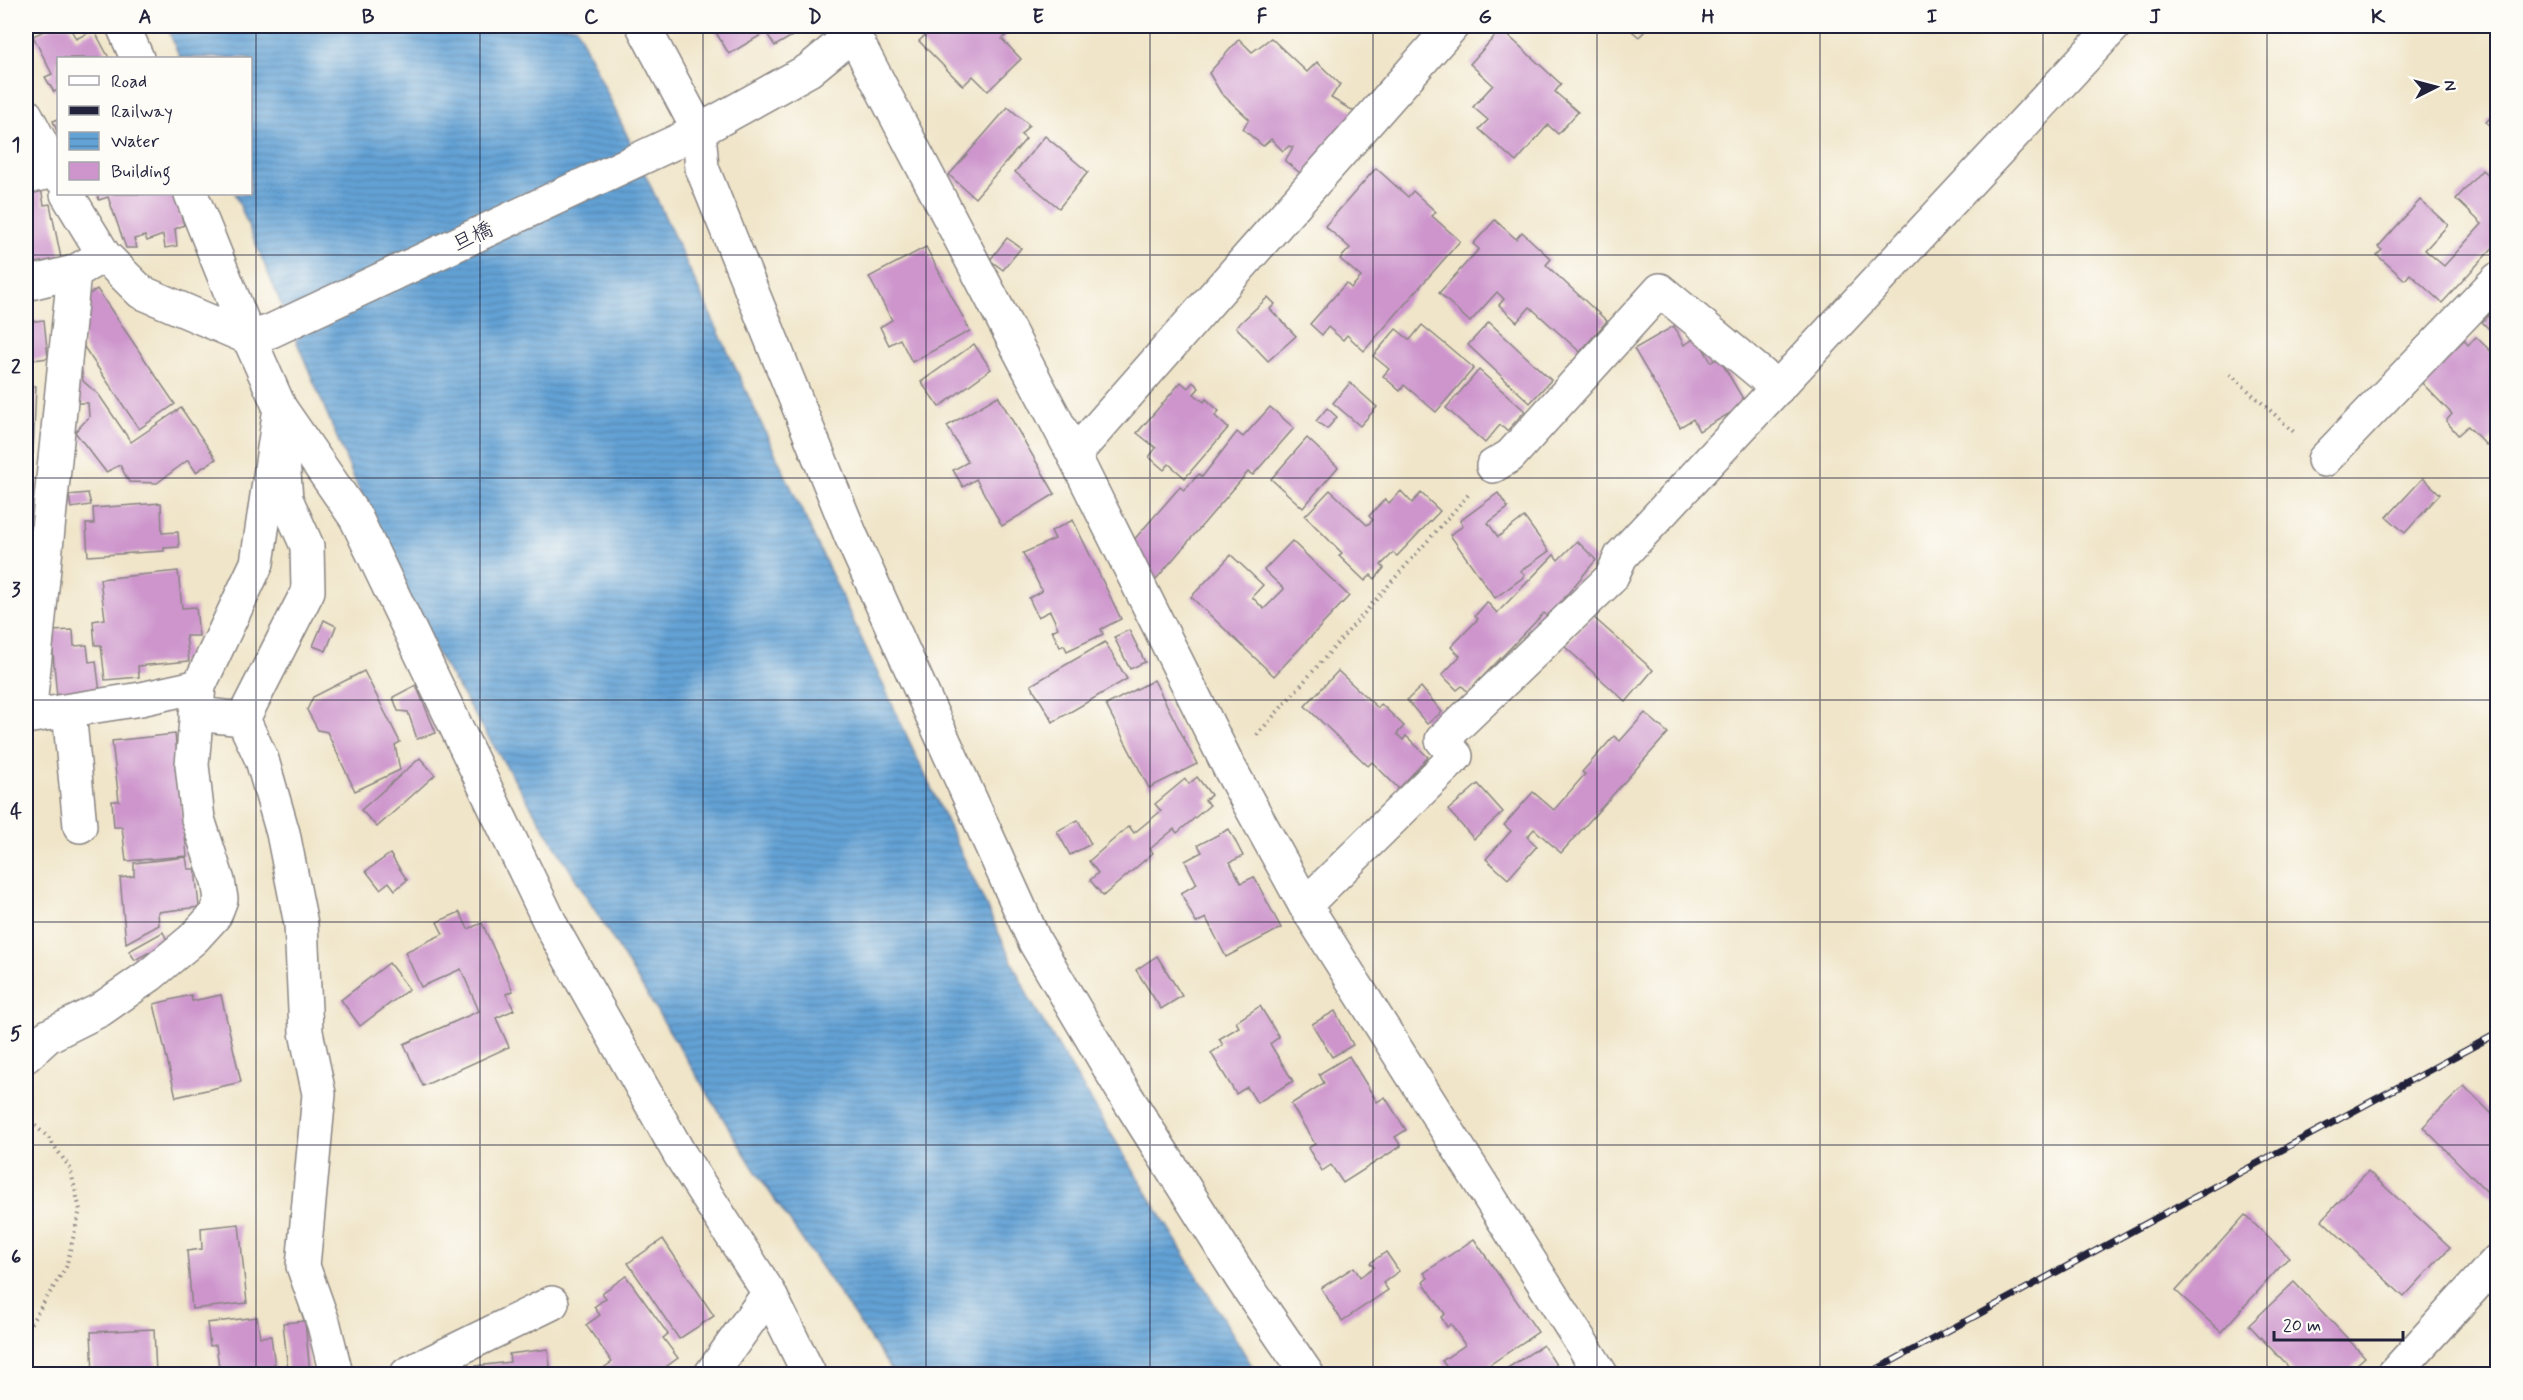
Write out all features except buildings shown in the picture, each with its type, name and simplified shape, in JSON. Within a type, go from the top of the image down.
[{"type":"street","points":[[123,26],[137,57]]},
{"type":"street","points":[[643,26],[851,536],[1035,942],[1129,1101],[1242,1279],[1306,1374]]},
{"type":"street","points":[[1074,455],[1452,26]]},
{"type":"street","points":[[1305,905],[1456,756],[1442,740],[1611,578],[1621,556],[2114,26]]},
{"type":"street","points":[[854,28],[1074,455],[1229,767],[1305,905],[1601,1374]]},
{"type":"street","name":"旦橋","points":[[260,334],[687,137],[809,70],[854,28]]},
{"type":"street","points":[[26,115],[52,179]]},
{"type":"street","points":[[63,195],[104,255],[141,292],[260,334]]},
{"type":"street","points":[[191,195],[260,334],[280,408],[286,499],[307,546],[308,591],[243,719]]},
{"type":"street","points":[[26,284],[74,272],[104,255]]},
{"type":"street","points":[[74,272],[27,717],[141,699],[198,700],[243,719],[262,760],[284,833],[301,924],[306,1032],[319,1094],[303,1266],[324,1325],[336,1374]]},
{"type":"street","points":[[2324,460],[2498,279]]},
{"type":"street","points":[[1493,466],[1510,456],[1660,290],[1778,388]]},
{"type":"street","points":[[26,1056],[48,1036],[100,1010],[150,975],[193,939],[215,915],[221,899],[218,881],[198,819],[192,765],[198,700],[257,563],[280,408]]},
{"type":"street","points":[[280,408],[356,518],[554,930],[680,1153],[770,1293],[808,1374]]},
{"type":"street","points":[[69,711],[80,826]]},
{"type":"street","points":[[2394,1374],[2498,1260]]},
{"type":"street","points":[[711,1374],[770,1293]]},
{"type":"street","points":[[407,1374],[552,1303]]},
{"type":"path","points":[[2230,374],[2324,460]]},
{"type":"path","points":[[1229,767],[1493,466]]},
{"type":"path","points":[[26,1118],[47,1136],[70,1168],[80,1210],[66,1268],[26,1331]]},
{"type":"water","points":[[185,26],[576,26],[1030,1000],[1257,1374],[894,1374],[756,1172],[407,605],[235,195],[252,195],[252,57],[180,57],[169,32]]},
{"type":"railway","points":[[1868,1374],[2498,1033]]}]
